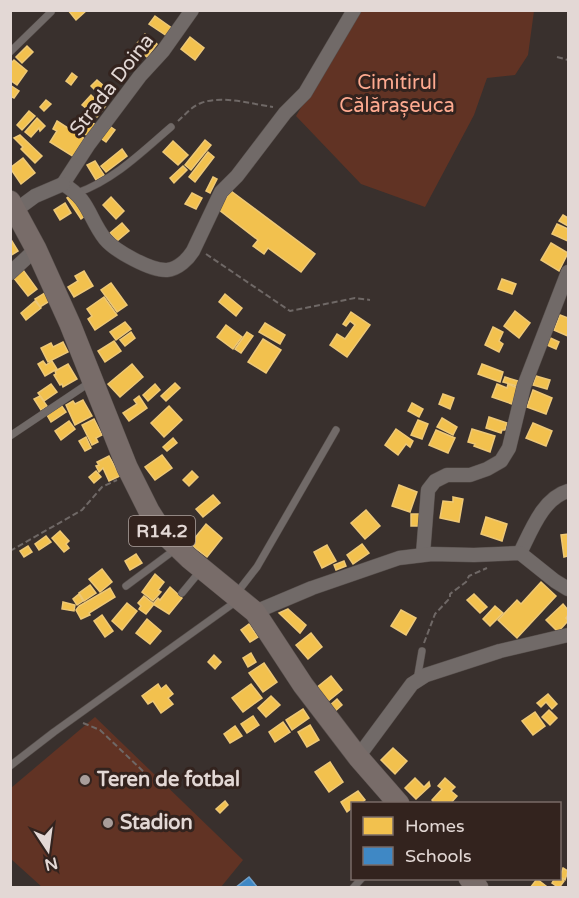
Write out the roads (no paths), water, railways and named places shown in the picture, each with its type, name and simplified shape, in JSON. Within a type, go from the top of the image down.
[{"type":"main road","name":"R14.2","points":[[13,205],[36,249],[94,380],[130,473],[163,533],[202,569],[244,602],[358,757],[397,802]]},
{"type":"street","name":"Strada Doina","points":[[63,184],[89,144],[140,75],[163,51],[192,10]]},
{"type":"street","points":[[13,205],[63,184],[77,193],[104,237],[116,249],[158,268],[169,270],[184,261],[193,251],[221,192],[237,176],[285,113],[305,93],[354,10]]},
{"type":"street","points":[[11,272],[36,249]]},
{"type":"street","points":[[423,554],[428,490],[435,481],[447,475],[470,475],[487,469],[501,461],[509,448],[524,386],[568,272]]},
{"type":"street","points":[[520,553],[547,505],[559,494],[568,491]]},
{"type":"street","points":[[244,602],[312,588],[399,558],[423,554],[520,553],[568,589]]},
{"type":"street","points":[[358,757],[417,680],[500,651],[568,635]]},
{"type":"lane","points":[[10,52],[51,12]]},
{"type":"lane","points":[[77,193],[109,178],[171,127]]},
{"type":"lane","points":[[10,436],[94,380]]},
{"type":"lane","points":[[10,766],[72,719],[244,602],[257,567],[336,430]]},
{"type":"lane","points":[[126,586],[178,548]]},
{"type":"lane","points":[[182,593],[202,569]]},
{"type":"lane","points":[[417,680],[422,651]]},
{"type":"place","name":"Teren de fotbal","points":[[85,780]]},
{"type":"place","name":"Stadion","points":[[108,823]]},
{"type":"park label","name":"Cimitirul Călărașeuca","points":[[397,94]]}]
